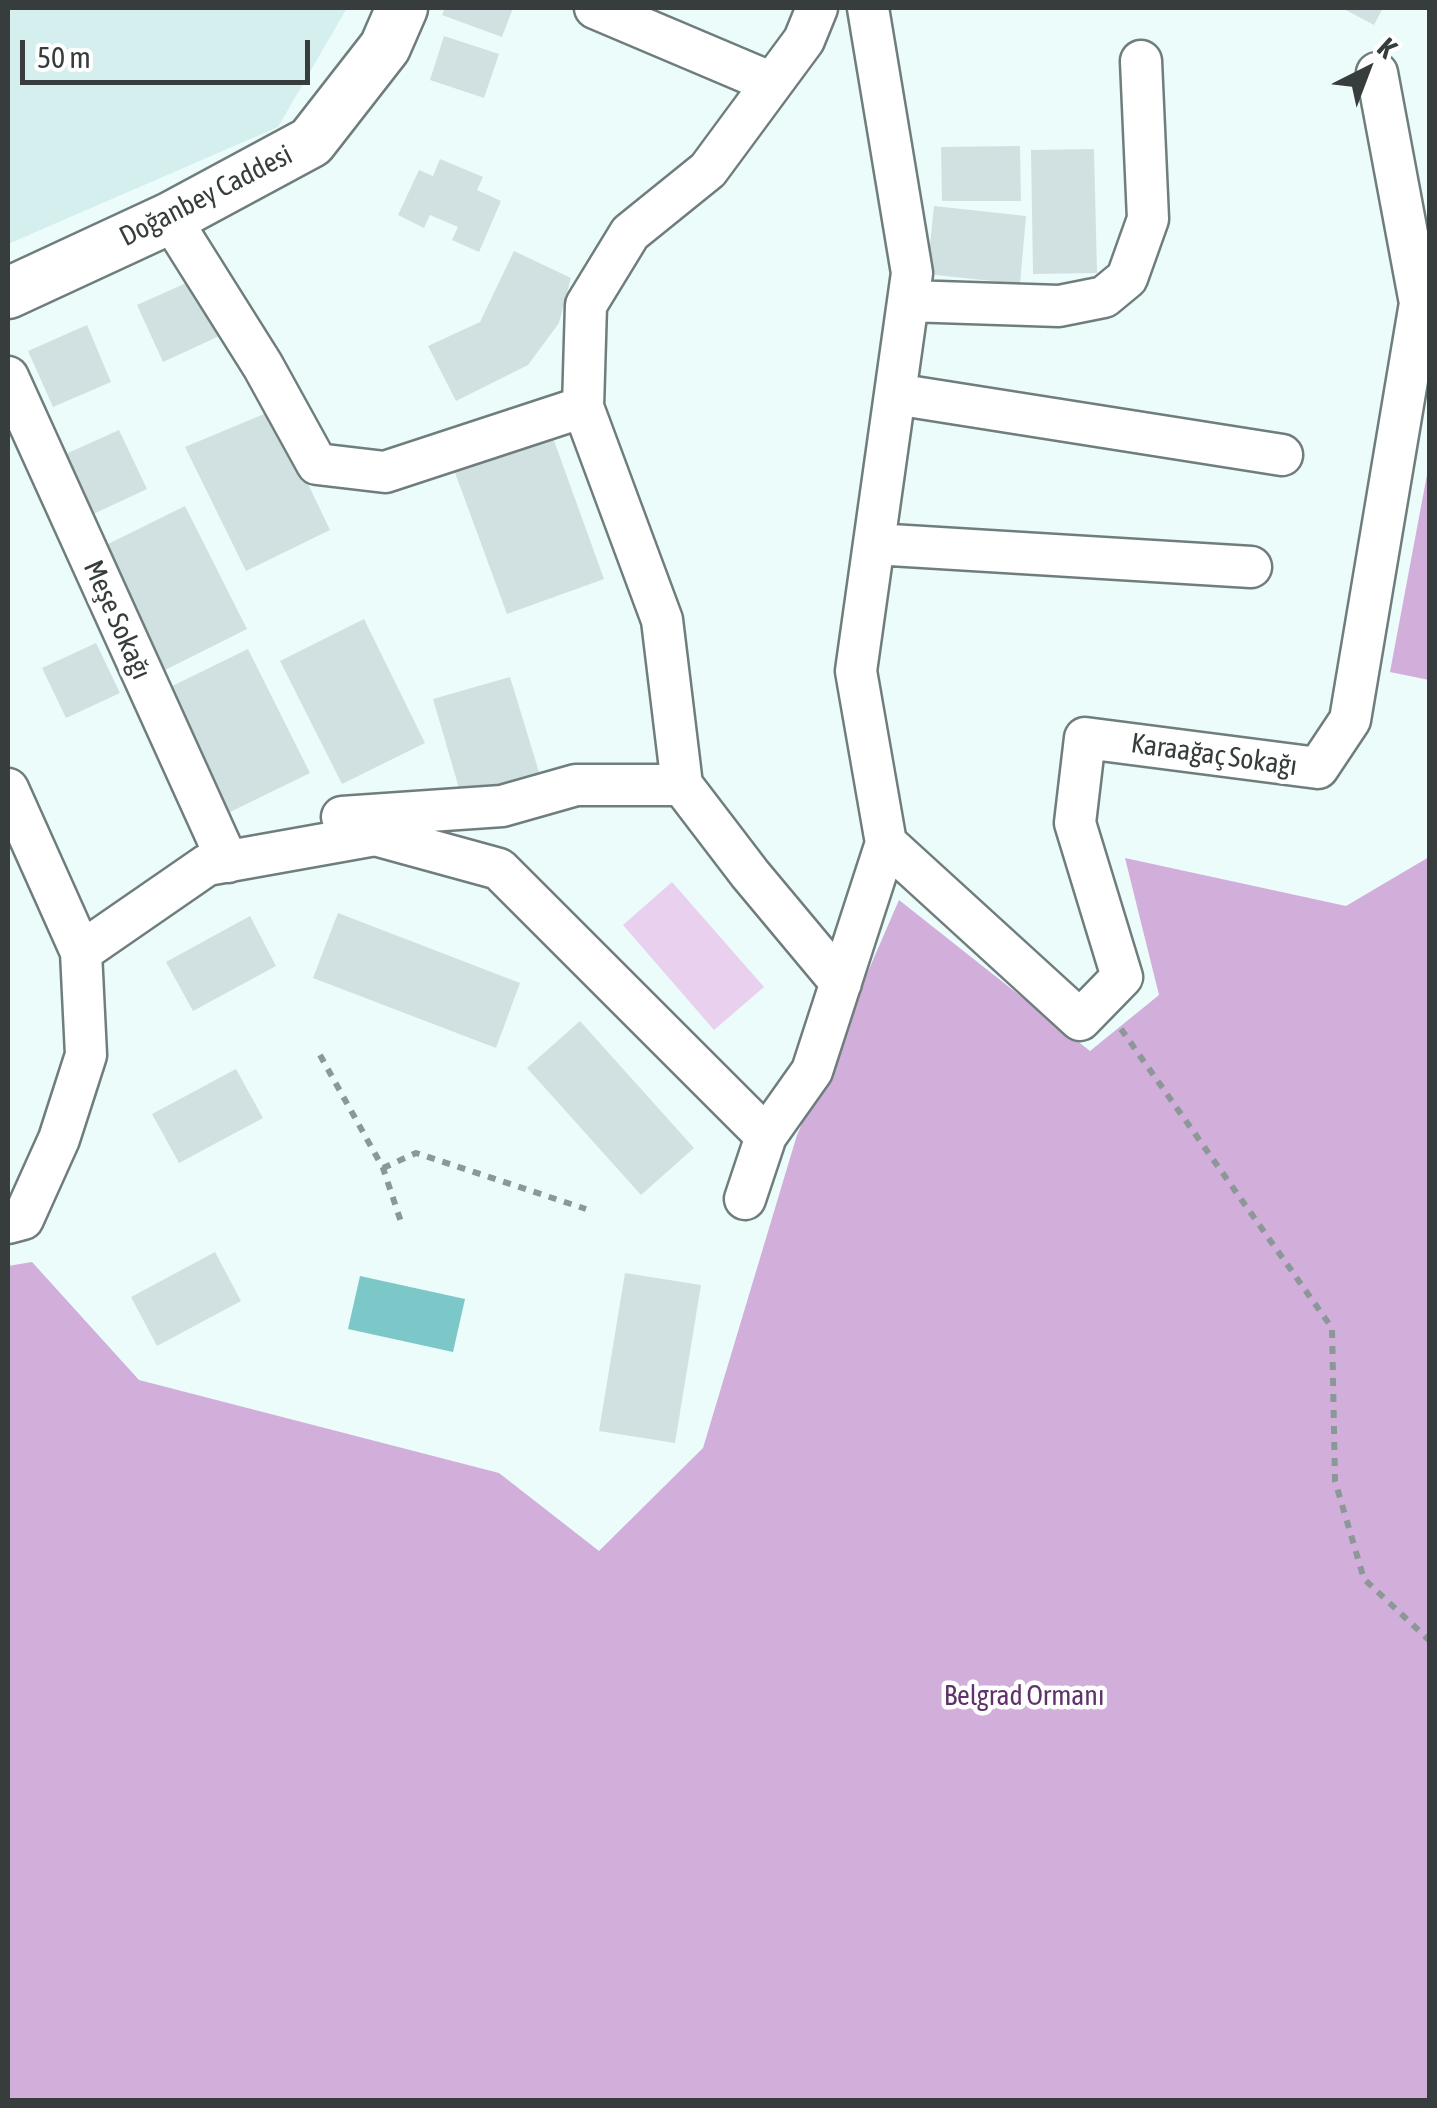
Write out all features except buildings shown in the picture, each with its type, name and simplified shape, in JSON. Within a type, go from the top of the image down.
[{"type":"street","name":"Doğanbey Caddesi","points":[[8,293],[170,218],[311,142],[386,47],[402,8]]},
{"type":"street","points":[[595,8],[772,83]]},
{"type":"street","points":[[817,8],[804,40],[708,170],[630,233],[586,306],[582,407],[662,620],[682,786],[840,983]]},
{"type":"street","points":[[745,1199],[766,1136],[812,1071],[886,843],[856,671],[912,273],[868,8]]},
{"type":"street","points":[[908,301],[1059,306],[1104,298],[1127,278],[1148,219],[1141,61]]},
{"type":"street","name":"Karaağaç Sokağı","points":[[1100,999],[1122,977],[1075,823],[1085,738],[1318,768],[1350,720],[1420,303],[1377,73]]},
{"type":"street","points":[[170,218],[264,366],[317,464],[385,472],[582,407]]},
{"type":"street","name":"Meşe Sokağı","points":[[8,377],[222,850]]},
{"type":"street","points":[[895,394],[1282,455]]},
{"type":"street","points":[[874,544],[1251,568]]},
{"type":"street","points":[[81,952],[207,865],[222,850],[359,814],[502,806],[576,785],[682,786]]},
{"type":"street","points":[[8,789],[81,952],[86,1055],[59,1140],[23,1219],[8,1224]]},
{"type":"street","points":[[222,850],[375,835],[499,870],[766,1136]]},
{"type":"street","points":[[886,843],[1080,1020],[1100,999]]},
{"type":"path","points":[[1100,999],[1332,1328],[1336,1481],[1364,1579],[1430,1641]]},
{"type":"path","points":[[320,1056],[382,1168],[400,1222]]},
{"type":"path","points":[[382,1168],[416,1153],[586,1208]]},
{"type":"shaded area","points":[[8,8],[347,8],[278,127],[8,244]]},
{"type":"shaded area","points":[[672,882],[764,987],[714,1030],[623,925]]},
{"type":"green space","points":[[1429,464],[1429,680],[1390,672]]},
{"type":"green space","name":"Belgrad Ormanı","points":[[1429,857],[1429,2100],[8,2100],[8,1266],[32,1262],[139,1380],[499,1473],[599,1551],[703,1448],[797,1135],[899,900],[1090,1051],[1159,995],[1125,858],[1346,906]]},
{"type":"water","points":[[360,1276],[465,1299],[453,1352],[348,1329]]}]
